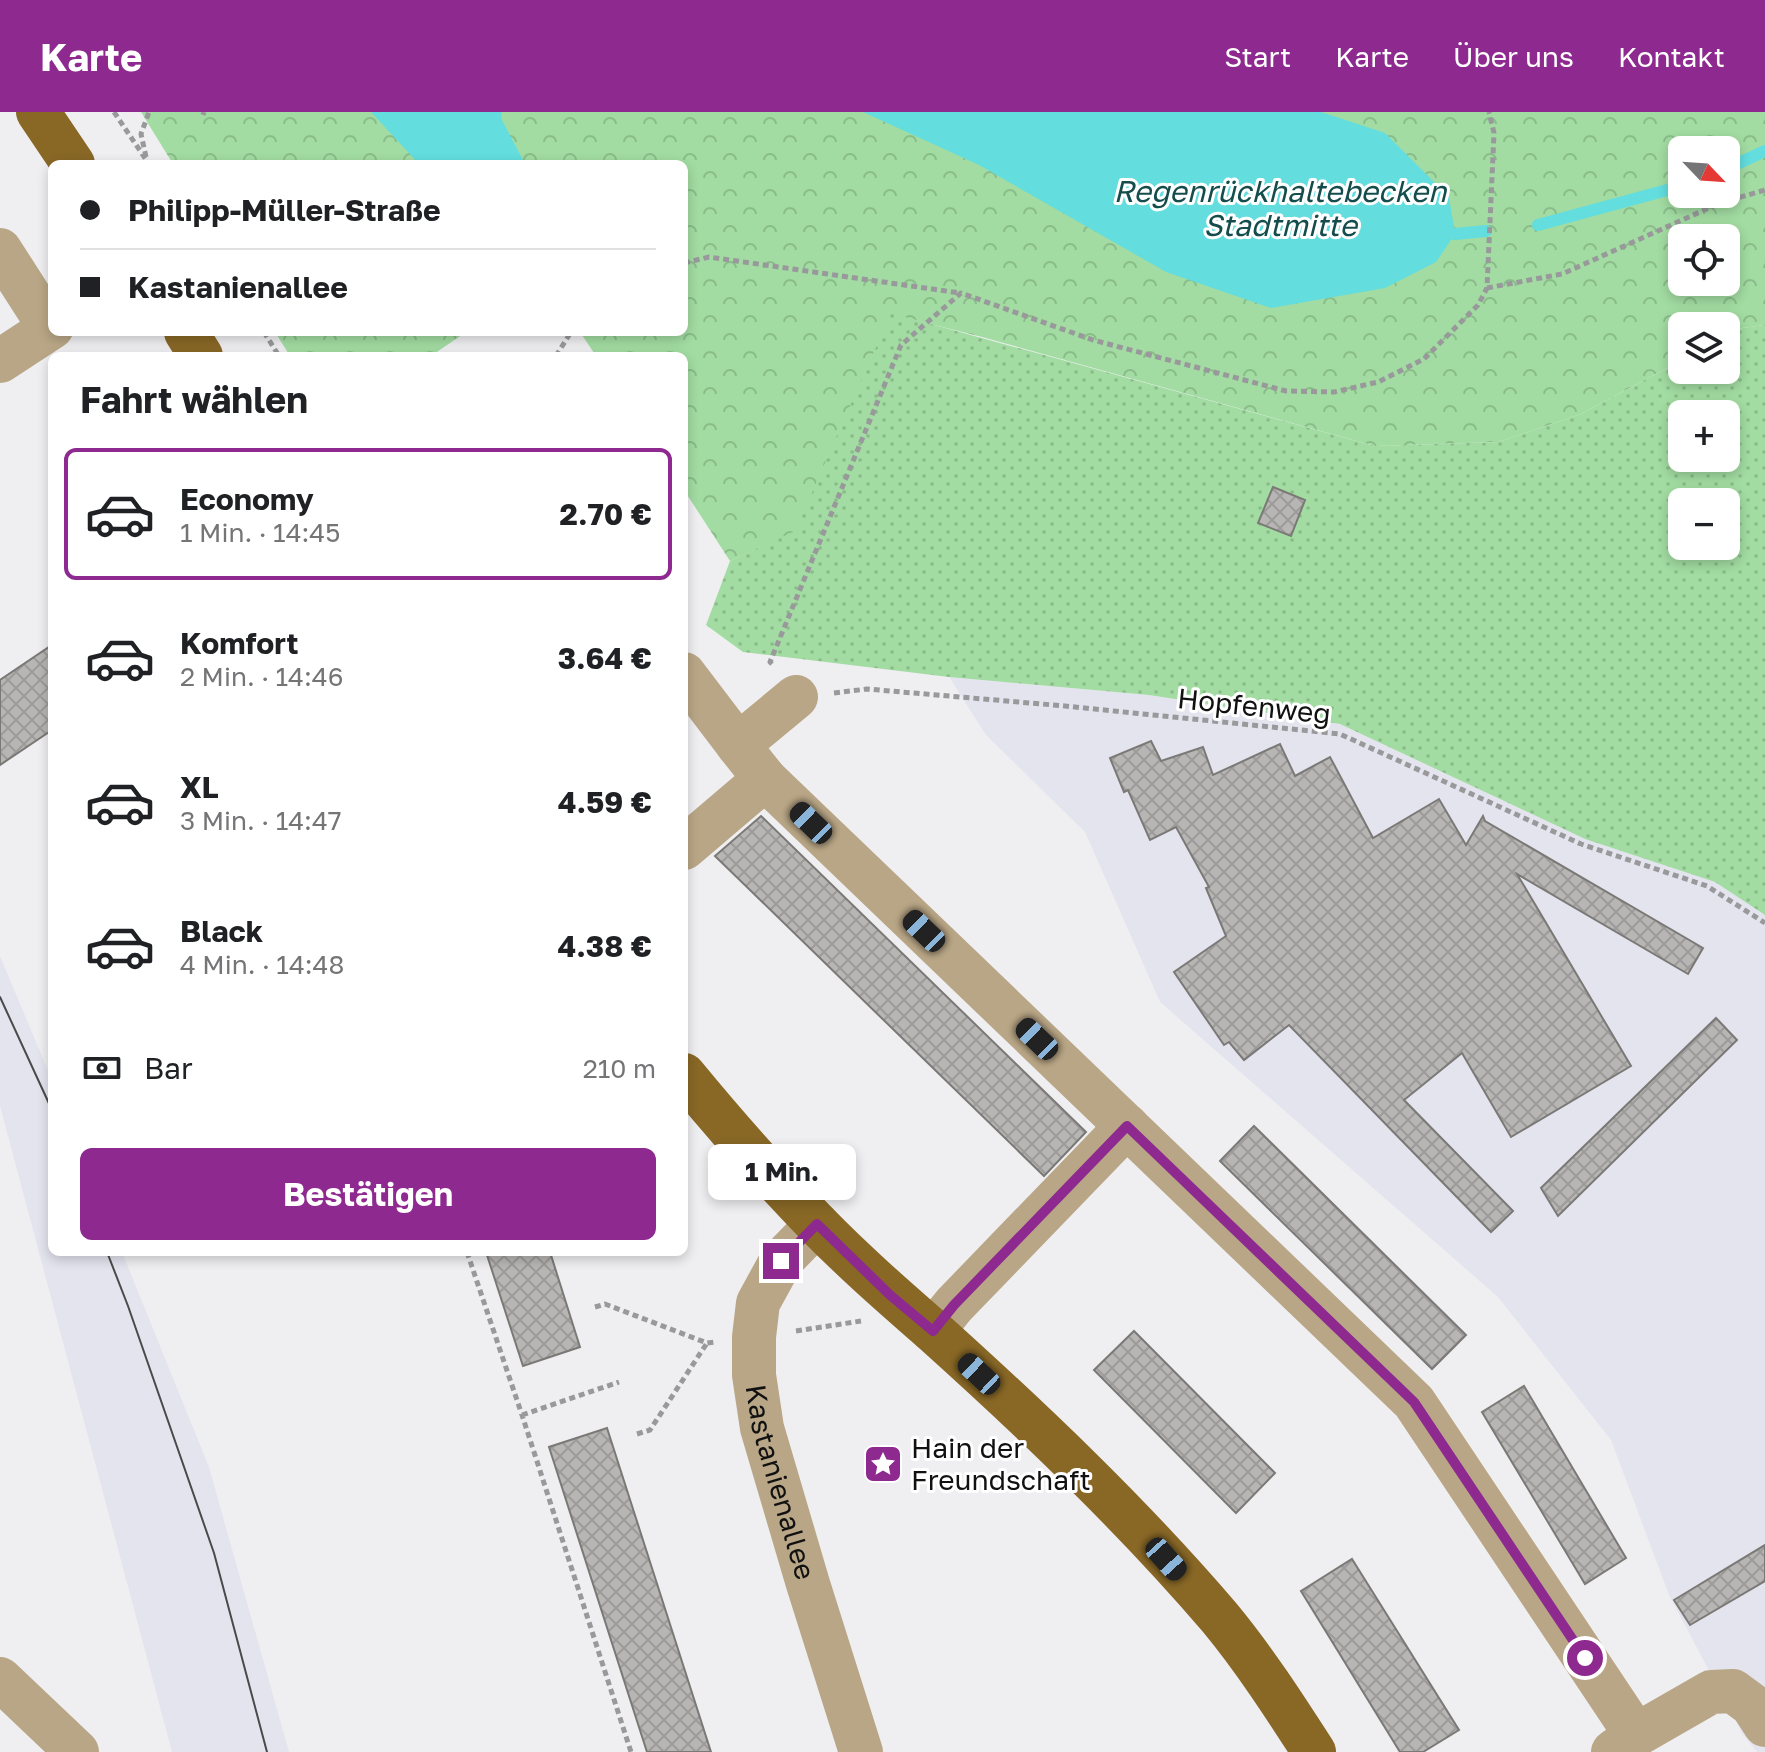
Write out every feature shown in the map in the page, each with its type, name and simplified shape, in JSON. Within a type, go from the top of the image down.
[{"type":"main road","points":[[38,112],[70,160]]},
{"type":"main road","points":[[688,1080],[817,1224],[1071,1460],[1148,1538],[1221,1621],[1314,1752]]},
{"type":"street","points":[[0,250],[48,323]]},
{"type":"street","points":[[0,361],[48,330]]},
{"type":"street","points":[[688,679],[765,779],[1414,1402],[1624,1744],[1711,1692],[1733,1691],[1752,1705],[1765,1725]]},
{"type":"street","points":[[738,745],[796,697]]},
{"type":"street","points":[[688,845],[765,779]]},
{"type":"street","points":[[933,1331],[954,1305],[1127,1126]]},
{"type":"street","name":"Kastanienallee","points":[[817,1224],[781,1261],[758,1303],[754,1375],[762,1428],[861,1752]]},
{"type":"street","points":[[0,1679],[77,1752]]},
{"type":"path","points":[[114,112],[146,160]]},
{"type":"path","points":[[147,160],[141,134],[149,112]]},
{"type":"path","points":[[688,262],[709,257],[961,293],[1108,344],[1286,391],[1334,392],[1378,382],[1424,359],[1478,305],[1487,288],[1494,133],[1489,112]]},
{"type":"path","points":[[1487,288],[1562,274],[1720,203],[1765,190]]},
{"type":"path","points":[[796,697],[770,662],[776,647],[901,345],[961,293]]},
{"type":"path","name":"Hopfenweg","points":[[796,697],[867,689],[1340,734],[1581,844],[1707,886],[1765,923]]},
{"type":"path","points":[[468,1256],[631,1752]]},
{"type":"path","points":[[595,1307],[605,1304],[707,1343],[863,1320],[890,1295]]},
{"type":"path","points":[[637,1434],[650,1430],[707,1343]]},
{"type":"path","points":[[522,1415],[619,1382]]},
{"type":"shaded area","points":[[949,677],[1149,695],[1340,724],[1585,839],[1715,882],[1765,915],[1765,1752],[1757,1752],[1742,1733],[1669,1595],[1611,1440],[1498,1297],[1160,1002],[1085,832],[986,735]]},
{"type":"shaded area","points":[[0,956],[48,1070],[48,1256],[124,1256],[209,1467],[289,1752],[172,1752],[0,1106]]},
{"type":"green space","points":[[141,112],[1765,112],[1765,325],[1740,329],[1740,312],[1668,312],[1668,367],[1581,414],[1499,442],[1375,446],[891,314],[795,532],[730,561],[688,496],[688,352],[593,352],[583,336],[688,336],[688,160],[171,160]]},
{"type":"green space","points":[[891,313],[1375,446],[1499,442],[1581,414],[1668,367],[1668,384],[1740,384],[1740,329],[1765,325],[1765,915],[1715,882],[1585,839],[1340,724],[1149,695],[949,677],[743,652],[706,625],[730,561],[795,531]]},
{"type":"green space","points":[[278,336],[460,336],[437,352],[288,352]]},
{"type":"water","points":[[371,112],[502,112],[501,118],[523,160],[415,160]]},
{"type":"water","name":"Regenrückhaltebecken Stadtmitte","points":[[863,112],[1321,112],[1385,133],[1449,197],[1455,234],[1436,262],[1385,288],[1271,308],[1166,272],[979,165]]},
{"type":"building","points":[[1273,487],[1305,500],[1291,536],[1258,523]]},
{"type":"building","points":[[48,648],[48,733],[0,765],[0,680]]},
{"type":"building","points":[[1151,741],[1161,761],[1203,747],[1213,775],[1280,744],[1295,776],[1330,757],[1373,838],[1439,799],[1466,845],[1483,816],[1485,821],[1703,948],[1688,974],[1517,874],[1631,1066],[1511,1137],[1462,1053],[1404,1100],[1513,1211],[1491,1232],[1289,1025],[1244,1060],[1229,1042],[1224,1045],[1174,972],[1226,936],[1206,888],[1209,887],[1176,827],[1150,840],[1110,758]]},
{"type":"building","points":[[761,816],[1086,1132],[1044,1176],[715,856]]},
{"type":"building","points":[[1716,1018],[1737,1040],[1558,1216],[1541,1188]]},
{"type":"building","points":[[1254,1126],[1466,1335],[1432,1369],[1220,1161]]},
{"type":"building","points":[[487,1256],[551,1256],[580,1347],[523,1366]]},
{"type":"building","points":[[1134,1331],[1275,1473],[1236,1513],[1094,1370]]},
{"type":"building","points":[[1524,1386],[1626,1558],[1585,1584],[1482,1412]]},
{"type":"building","points":[[607,1428],[711,1752],[647,1752],[549,1447]]},
{"type":"building","points":[[1765,1545],[1765,1581],[1690,1625],[1674,1600]]},
{"type":"building","points":[[1352,1559],[1459,1730],[1423,1752],[1400,1752],[1301,1591]]},
{"type":"waterway","points":[[1740,163],[1765,151]]},
{"type":"waterway","points":[[1538,225],[1668,190]]},
{"type":"waterway","points":[[1442,231],[1455,234],[1486,231]]},
{"type":"tram line","points":[[0,997],[48,1101]]},
{"type":"tram line","points":[[109,1256],[214,1553],[267,1752]]},
{"type":"place","name":"Hain der Freundschaft","points":[[883,1464]]},
{"type":"route","points":[[781,1261],[817,1224],[890,1295],[933,1331],[954,1305],[1127,1126],[1414,1402],[1585,1658]]}]
